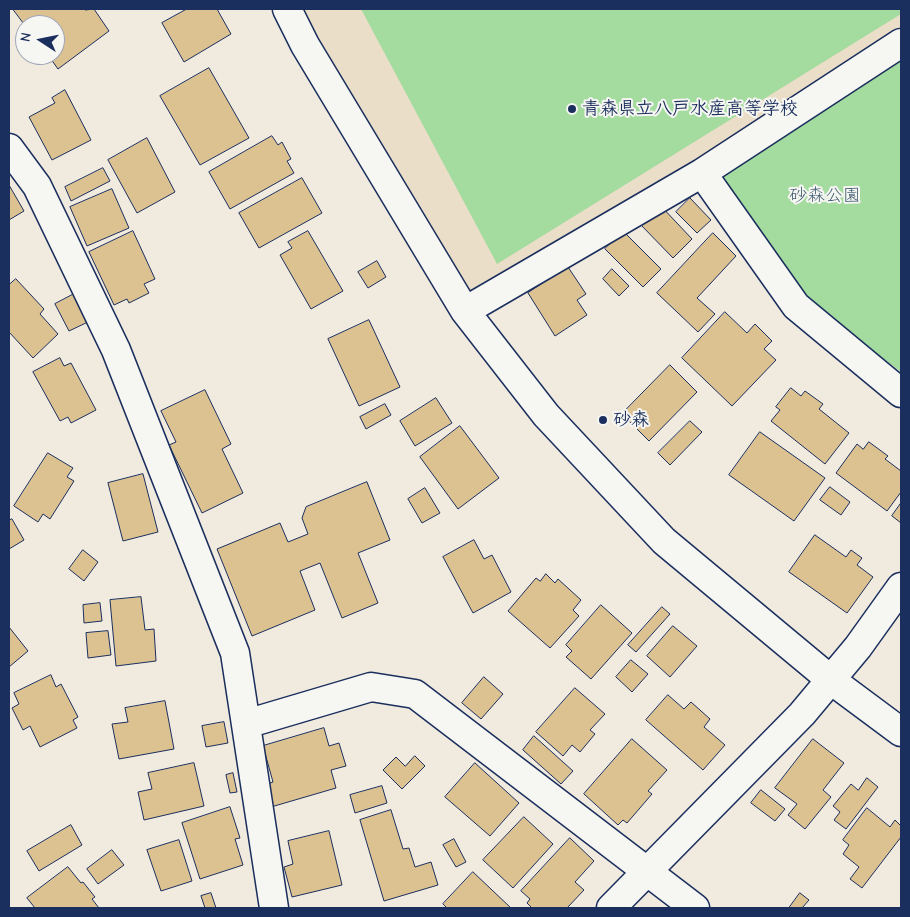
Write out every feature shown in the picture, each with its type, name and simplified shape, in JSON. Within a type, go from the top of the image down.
[{"type":"street","points":[[287,9],[305,46],[465,311],[546,415],[664,541],[831,680],[901,732]]},
{"type":"street","points":[[465,311],[702,173],[901,43]]},
{"type":"street","points":[[9,148],[37,186],[116,350],[235,653],[274,908]]},
{"type":"street","points":[[702,173],[796,306],[901,393]]},
{"type":"street","points":[[611,908],[802,714],[858,647],[901,587]]},
{"type":"street","points":[[246,724],[371,687],[415,694],[695,908]]},
{"type":"shaded area","name":"青森県立八戸水産高等学校","points":[[287,9],[901,9],[901,43],[465,311]]},
{"type":"green space","name":"青森県立八戸水産高等学校","points":[[361,9],[901,9],[901,14],[497,264]]},
{"type":"green space","name":"砂森公園","points":[[901,54],[901,372],[805,299],[724,186],[724,170]]},
{"type":"building","points":[[13,9],[94,9],[109,31],[65,64],[65,15],[18,15]]},
{"type":"building","points":[[187,9],[217,9],[231,34],[184,62],[162,23]]},
{"type":"building","points":[[55,65],[63,65],[58,69]]},
{"type":"building","points":[[209,68],[249,138],[200,165],[160,96]]},
{"type":"building","points":[[65,90],[91,140],[52,160],[29,117],[55,103],[52,98]]},
{"type":"building","points":[[272,136],[278,145],[282,142],[291,159],[287,161],[294,173],[230,209],[209,172]]},
{"type":"building","points":[[147,138],[175,192],[137,213],[108,160]]},
{"type":"building","points":[[103,168],[110,181],[71,201],[65,187]]},
{"type":"building","points":[[302,178],[322,213],[259,248],[239,213]]},
{"type":"building","points":[[9,185],[24,211],[9,220]]},
{"type":"building","points":[[112,189],[129,228],[87,246],[70,207]]},
{"type":"building","points":[[690,198],[711,220],[697,233],[676,212]]},
{"type":"building","points":[[660,205],[692,239],[673,258],[640,224]]},
{"type":"building","points":[[133,231],[155,279],[144,284],[149,293],[129,303],[127,299],[114,305],[89,252]]},
{"type":"building","points":[[308,231],[343,291],[311,309],[280,255],[292,248],[288,242]]},
{"type":"building","points":[[623,231],[661,269],[643,287],[605,249]]},
{"type":"building","points":[[713,233],[736,256],[697,298],[715,314],[698,332],[657,293]]},
{"type":"building","points":[[377,261],[386,277],[368,288],[358,272]]},
{"type":"building","points":[[568,267],[586,294],[577,300],[587,315],[555,336],[528,293]]},
{"type":"building","points":[[612,269],[629,286],[619,296],[603,279]]},
{"type":"building","points":[[16,279],[44,309],[40,314],[58,334],[33,358],[9,332],[9,285]]},
{"type":"building","points":[[76,293],[90,321],[69,331],[55,304]]},
{"type":"building","points":[[725,312],[747,333],[755,324],[772,341],[764,349],[776,360],[732,406],[682,358]]},
{"type":"building","points":[[369,320],[400,387],[359,406],[328,339]]},
{"type":"building","points":[[60,358],[64,366],[71,363],[96,410],[71,423],[68,417],[60,421],[33,372]]},
{"type":"building","points":[[670,365],[697,392],[649,441],[622,414]]},
{"type":"building","points":[[791,388],[801,396],[805,391],[823,404],[819,409],[849,433],[825,464],[771,421],[780,410],[776,407]]},
{"type":"building","points":[[205,390],[231,444],[222,449],[243,493],[202,513],[169,445],[176,442],[161,411]]},
{"type":"building","points":[[436,398],[452,423],[415,446],[400,421]]},
{"type":"building","points":[[385,404],[391,415],[366,429],[360,417]]},
{"type":"building","points":[[690,421],[702,432],[670,465],[658,453]]},
{"type":"building","points":[[460,426],[499,478],[458,509],[420,457]]},
{"type":"building","points":[[760,432],[825,478],[794,521],[729,475]]},
{"type":"building","points":[[869,442],[888,456],[885,459],[901,471],[901,492],[887,511],[836,473],[857,444],[863,449]]},
{"type":"building","points":[[48,453],[73,468],[67,477],[74,481],[50,519],[43,514],[38,522],[14,506]]},
{"type":"building","points":[[143,474],[158,532],[123,541],[108,483]]},
{"type":"building","points":[[367,482],[390,540],[358,553],[378,603],[342,618],[320,563],[300,571],[315,610],[252,636],[217,549],[280,523],[288,542],[308,534],[302,518],[306,507]]},
{"type":"building","points":[[830,487],[850,502],[841,515],[820,500]]},
{"type":"building","points":[[425,488],[440,513],[422,523],[408,499]]},
{"type":"building","points":[[901,503],[901,523],[892,516]]},
{"type":"building","points":[[12,519],[24,540],[9,549],[9,521]]},
{"type":"building","points":[[815,535],[846,557],[851,550],[862,558],[857,565],[873,577],[847,613],[789,572]]},
{"type":"building","points":[[474,540],[484,559],[492,555],[511,592],[473,613],[443,557]]},
{"type":"building","points":[[83,550],[98,562],[84,581],[69,569]]},
{"type":"building","points":[[546,574],[555,583],[558,579],[581,600],[573,610],[579,616],[550,648],[508,611],[536,578],[540,581]]},
{"type":"building","points":[[141,597],[145,630],[154,629],[156,661],[116,666],[110,600]]},
{"type":"building","points":[[100,603],[102,621],[84,623],[83,605]]},
{"type":"building","points":[[601,605],[632,633],[591,679],[566,657],[572,651],[566,645]]},
{"type":"building","points":[[662,607],[670,614],[636,652],[628,645]]},
{"type":"building","points":[[673,626],[697,646],[670,677],[647,656]]},
{"type":"building","points":[[9,627],[28,651],[9,667]]},
{"type":"building","points":[[108,631],[111,655],[88,658],[86,633]]},
{"type":"building","points":[[631,660],[648,674],[632,692],[616,677]]},
{"type":"building","points":[[51,675],[56,687],[61,684],[78,717],[73,720],[77,728],[40,747],[30,726],[23,730],[12,708],[19,704],[14,693]]},
{"type":"building","points":[[484,677],[503,694],[481,719],[462,703]]},
{"type":"building","points":[[575,688],[605,714],[590,730],[595,734],[580,752],[572,745],[563,756],[536,732]]},
{"type":"building","points":[[668,695],[684,709],[691,702],[710,719],[704,727],[725,745],[703,770],[646,720]]},
{"type":"building","points":[[165,701],[174,749],[119,759],[112,724],[128,722],[125,708]]},
{"type":"building","points":[[224,722],[228,743],[206,747],[202,726]]},
{"type":"building","points":[[324,728],[329,746],[339,743],[346,766],[331,770],[336,788],[271,807],[265,785],[273,782],[263,746]]},
{"type":"building","points":[[534,736],[573,771],[561,784],[523,750]]},
{"type":"building","points":[[632,739],[667,770],[648,791],[652,794],[627,823],[623,820],[618,825],[584,794]]},
{"type":"building","points":[[813,739],[844,763],[823,790],[831,797],[805,829],[788,815],[797,804],[775,788]]},
{"type":"building","points":[[415,756],[425,766],[402,789],[383,770],[396,757],[405,766]]},
{"type":"building","points":[[194,763],[204,806],[144,820],[138,792],[152,789],[148,773]]},
{"type":"building","points":[[475,763],[519,803],[490,836],[445,797]]},
{"type":"building","points":[[233,773],[237,792],[230,793],[226,775]]},
{"type":"building","points":[[867,778],[878,787],[846,829],[834,820],[840,812],[833,806],[851,784],[858,790]]},
{"type":"building","points":[[382,786],[387,803],[355,813],[350,795]]},
{"type":"building","points":[[761,790],[785,809],[775,821],[751,803]]},
{"type":"building","points":[[230,807],[240,838],[235,839],[243,865],[200,879],[182,823]]},
{"type":"building","points":[[867,808],[890,827],[895,820],[901,826],[901,837],[862,888],[850,879],[859,867],[843,854],[849,845],[843,840]]},
{"type":"building","points":[[391,810],[403,849],[409,848],[415,867],[431,862],[438,885],[384,901],[360,820]]},
{"type":"building","points":[[524,817],[553,844],[513,888],[483,860]]},
{"type":"building","points":[[71,825],[82,845],[39,871],[27,851]]},
{"type":"building","points":[[329,831],[342,885],[292,897],[284,867],[293,864],[288,841]]},
{"type":"building","points":[[570,838],[594,861],[575,882],[584,890],[567,908],[532,908],[527,903],[530,899],[521,891]]},
{"type":"building","points":[[454,839],[466,862],[456,867],[443,845]]},
{"type":"building","points":[[179,840],[192,881],[161,891],[147,850]]},
{"type":"building","points":[[112,850],[124,865],[98,884],[87,869]]},
{"type":"building","points":[[68,867],[95,897],[92,899],[99,908],[35,908],[27,898]]},
{"type":"building","points":[[473,872],[511,908],[447,908],[443,904]]},
{"type":"building","points":[[211,893],[216,908],[205,908],[201,896]]},
{"type":"building","points":[[800,893],[809,900],[802,908],[789,908]]},
{"type":"place","name":"青森県立八戸水産高等学校","points":[[572,109]]},
{"type":"place","name":"砂森","points":[[603,420]]}]
